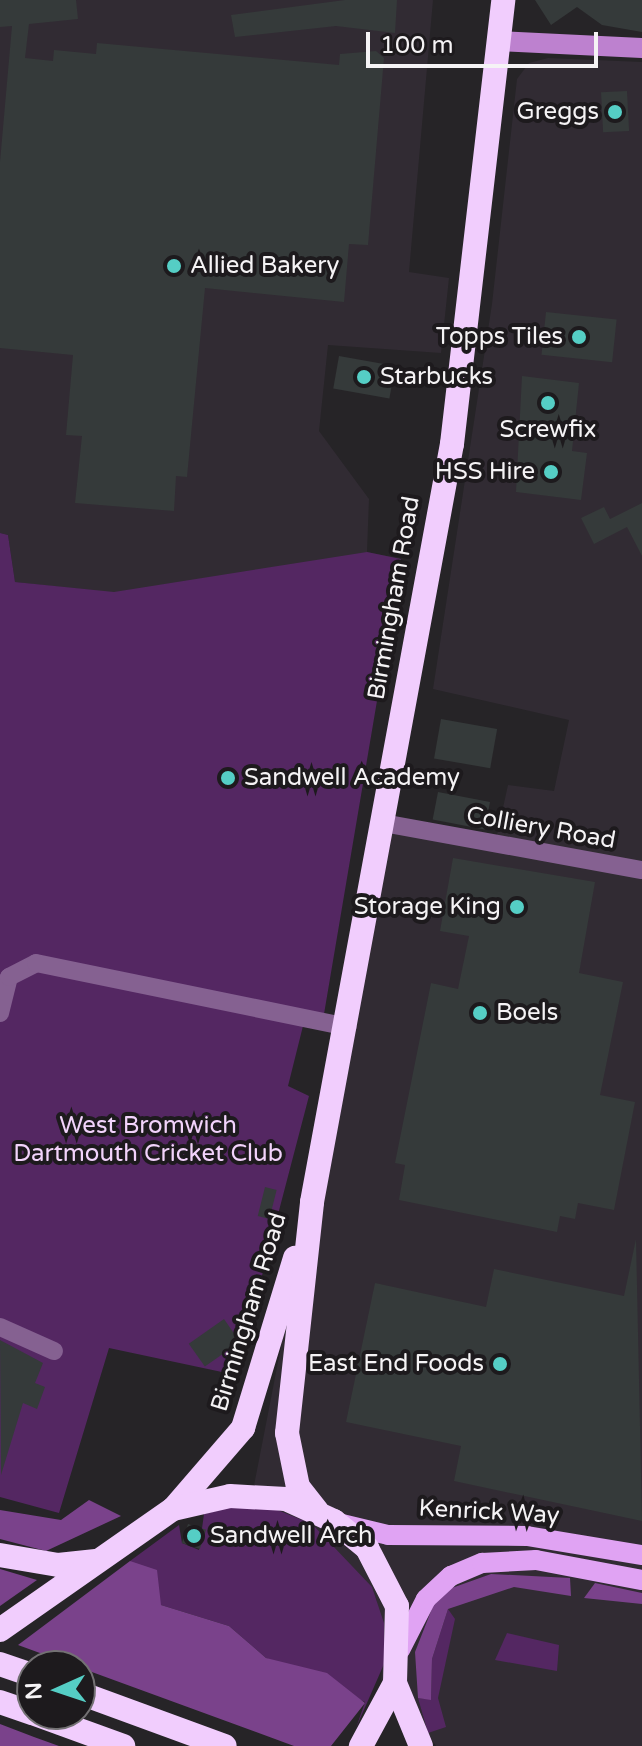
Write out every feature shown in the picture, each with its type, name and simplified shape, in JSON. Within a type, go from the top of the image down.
[{"type":"highway","name":"Birmingham Road","points":[[326,1516],[294,1477],[287,1433],[312,1202],[347,1027],[452,444],[503,0]]},
{"type":"highway","name":"Birmingham Road","points":[[173,1509],[243,1428],[312,1202]]},
{"type":"highway","points":[[0,1630],[173,1509],[255,1495],[326,1516],[367,1548],[390,1585],[400,1650],[395,1683],[361,1746]]},
{"type":"highway","points":[[0,1555],[73,1566],[103,1560]]},
{"type":"highway","points":[[395,1683],[421,1746]]},
{"type":"highway","points":[[96,1699],[225,1746]]},
{"type":"highway","points":[[78,1730],[123,1746]]},
{"type":"main road","name":"Kenrick Way","points":[[326,1516],[388,1535],[527,1536],[642,1555]]},
{"type":"main road","name":"Kenrick Way","points":[[400,1650],[426,1599],[451,1576],[482,1563],[536,1560],[642,1580]]},
{"type":"street","points":[[500,41],[642,48]]},
{"type":"street","name":"Colliery Road","points":[[383,823],[642,870]]},
{"type":"street","points":[[0,1013],[9,977],[36,963],[347,1027]]},
{"type":"street","points":[[0,1327],[54,1351]]},
{"type":"shaded area","points":[[0,0],[433,0],[409,272],[449,278],[441,353],[328,345],[319,431],[369,499],[367,552],[401,559],[114,593],[15,582],[8,535],[0,533]]},
{"type":"shaded area","points":[[548,58],[642,62],[642,1746],[436,1746],[395,1683],[381,1680],[385,1644],[376,1598],[335,1551],[250,1506],[383,823],[495,844],[508,785],[554,791],[569,720],[433,689],[492,304],[517,79],[529,63]]},
{"type":"shaded area","points":[[89,1500],[121,1516],[46,1551],[0,1539],[0,1510],[61,1520]]},
{"type":"shaded area","points":[[130,1561],[157,1570],[161,1605],[229,1626],[266,1658],[327,1673],[365,1703],[331,1746],[294,1746],[96,1674],[96,1650],[32,1650],[18,1645]]},
{"type":"shaded area","points":[[0,1569],[37,1580],[0,1606]]},
{"type":"shaded area","points":[[491,1574],[570,1578],[571,1596],[514,1587],[448,1609],[432,1659],[431,1700],[418,1698],[415,1652],[433,1606],[449,1589]]},
{"type":"shaded area","points":[[595,1583],[642,1593],[642,1604],[584,1598]]},
{"type":"shaded area","points":[[0,1724],[34,1737],[59,1746],[0,1746]]},
{"type":"green space","name":"West Bromwich Dartmouth Cricket Club","points":[[0,533],[8,535],[15,582],[114,592],[367,552],[401,559],[323,1020],[304,1022],[288,1086],[309,1096],[236,1375],[109,1348],[59,1513],[0,1497]]},
{"type":"green space","points":[[231,1507],[275,1509],[312,1524],[372,1587],[384,1623],[384,1664],[356,1728],[365,1702],[266,1658],[229,1626],[161,1605],[130,1561],[179,1525],[182,1543],[199,1550],[204,1514]]},
{"type":"green space","points":[[448,1609],[455,1619],[438,1698],[446,1727],[428,1733],[418,1698],[431,1699],[432,1659]]},
{"type":"green space","points":[[507,1633],[559,1645],[557,1671],[495,1660]]},
{"type":"building","name":"Allied Bakery","points":[[0,0],[76,0],[78,19],[29,24],[25,58],[53,61],[54,50],[96,54],[97,43],[339,65],[340,54],[376,51],[384,58],[368,245],[349,244],[344,302],[205,288],[187,477],[176,476],[174,511],[75,503],[82,436],[66,435],[73,355],[0,348],[0,162],[12,26],[0,27]]},
{"type":"building","points":[[345,0],[397,0],[395,33],[336,26],[235,37],[231,15]]},
{"type":"building","points":[[535,0],[642,0],[642,32],[602,25],[577,7],[551,25]]},
{"type":"building","name":"Greggs","points":[[627,91],[629,131],[603,132],[601,92]]},
{"type":"building","name":"Topps Tiles","points":[[546,312],[617,319],[612,362],[542,355]]},
{"type":"building","name":"Starbucks","points":[[339,356],[395,366],[389,398],[333,388]]},
{"type":"building","points":[[522,376],[579,383],[572,451],[587,453],[581,500],[516,492]]},
{"type":"building","points":[[642,503],[642,556],[627,527],[594,544],[581,518],[604,507],[610,519]]},
{"type":"building","points":[[441,719],[497,729],[490,768],[434,758]]},
{"type":"building","points":[[438,792],[490,802],[485,830],[433,819]]},
{"type":"building","points":[[453,858],[595,882],[579,973],[623,982],[600,1095],[635,1102],[614,1210],[578,1203],[575,1219],[560,1216],[557,1232],[399,1200],[405,1165],[395,1163],[431,983],[458,989],[469,936],[440,931]]},
{"type":"building","points":[[265,1187],[277,1190],[269,1219],[258,1216]]},
{"type":"building","name":"East End Foods","points":[[636,1239],[642,1521],[454,1481],[461,1446],[346,1422],[375,1283],[486,1307],[494,1269],[624,1296]]},
{"type":"building","points":[[224,1319],[240,1342],[205,1367],[189,1344]]},
{"type":"building","points":[[0,1340],[43,1363],[35,1383],[45,1387],[37,1409],[23,1403],[1,1475]]},
{"type":"building","name":"Sandwell Arch","points":[[188,1524],[206,1530],[200,1549],[182,1543]]},
{"type":"place","name":"Greggs","points":[[615,112]]},
{"type":"place","name":"Allied Bakery","points":[[174,266]]},
{"type":"place","name":"Topps Tiles","points":[[579,337]]},
{"type":"place","name":"Starbucks","points":[[364,377]]},
{"type":"place","name":"Screwfix","points":[[548,403]]},
{"type":"place","name":"HSS Hire","points":[[551,472]]},
{"type":"place","name":"Sandwell Academy","points":[[228,778]]},
{"type":"place","name":"Storage King","points":[[517,907]]},
{"type":"place","name":"Boels","points":[[480,1013]]},
{"type":"place","name":"East End Foods","points":[[500,1364]]},
{"type":"place","name":"Sandwell Arch","points":[[194,1536]]}]
